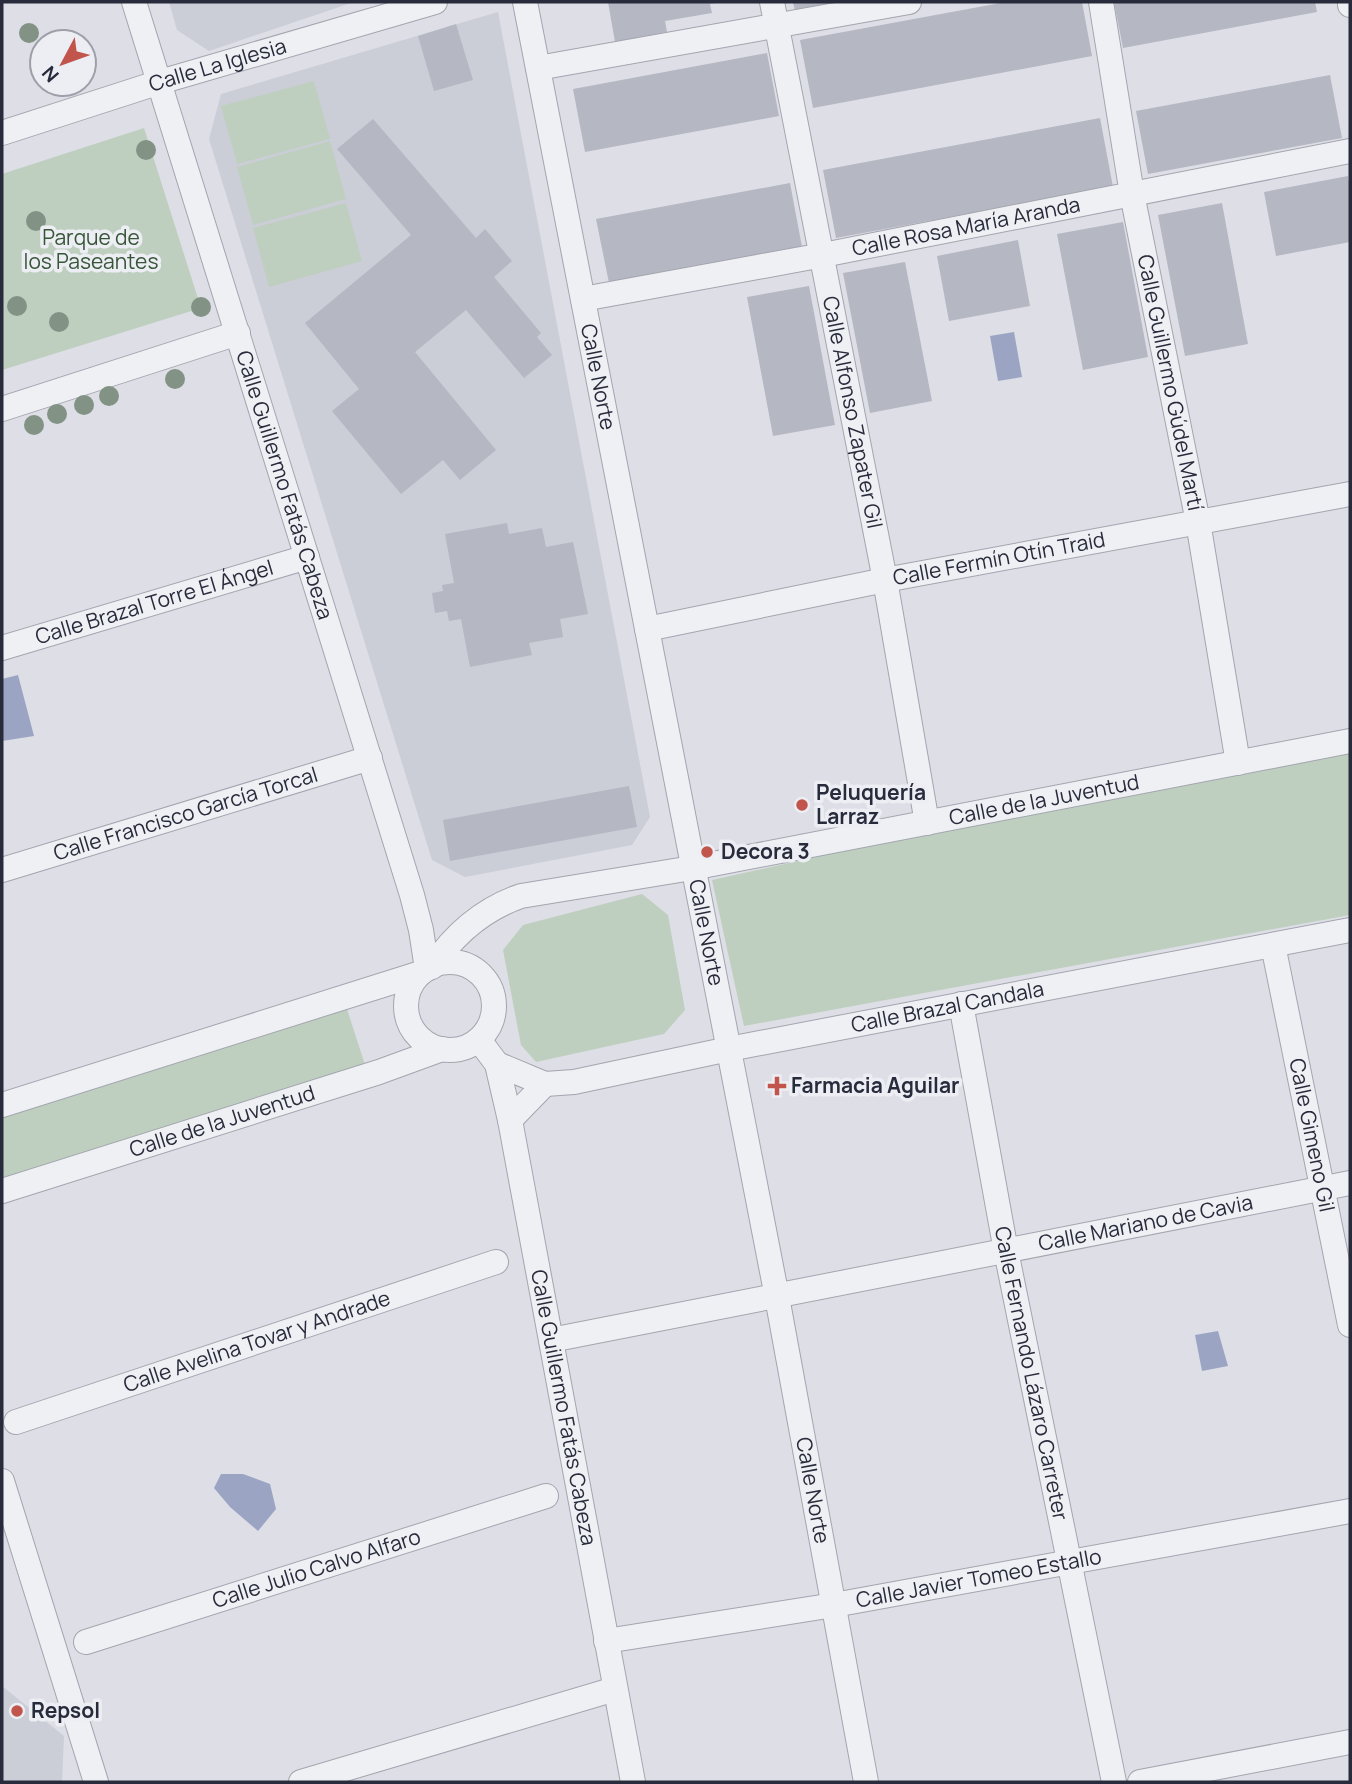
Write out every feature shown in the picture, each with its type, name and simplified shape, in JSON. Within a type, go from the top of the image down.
[{"type":"street","name":"Calle Guillermo Fatás Cabeza","points":[[134,2],[412,895],[427,970]]},
{"type":"street","name":"Calle La Iglesia","points":[[2,133],[160,82],[435,2]]},
{"type":"street","name":"Calle Norte","points":[[525,2],[777,1297],[866,1782]]},
{"type":"street","points":[[538,68],[775,13],[909,2]]},
{"type":"street","name":"Calle Guillermo Gúdel Martí","points":[[1101,2],[1132,194],[1198,523],[1238,763]]},
{"type":"street","name":"Calle Alfonso Zapater Gil","points":[[775,13],[884,580],[927,823]]},
{"type":"street","name":"Calle Rosa María Aranda","points":[[583,299],[823,255],[1350,151]]},
{"type":"street","points":[[2,409],[238,333]]},
{"type":"street","name":"Calle Fermín Otín Traid","points":[[647,629],[884,580],[1350,494]]},
{"type":"street","name":"Calle Brazal Torre El Ángel","points":[[2,648],[307,557]]},
{"type":"street","name":"Calle de la Juventud","points":[[427,970],[471,922],[503,902],[521,896],[692,868],[1350,741]]},
{"type":"street","name":"Calle Francisco García Torcal","points":[[2,870],[370,758]]},
{"type":"street","name":"Calle Brazal Candala","points":[[497,1064],[545,1084],[574,1082],[729,1049],[1350,930]]},
{"type":"street","name":"Calle Gimeno Gil","points":[[1273,944],[1350,1325]]},
{"type":"street","points":[[2,1105],[443,963],[466,965],[476,971],[490,988],[494,1010],[492,1021],[479,1040],[461,1049],[442,1049],[420,1038],[408,1018],[408,994],[427,970]]},
{"type":"street","name":"Calle Fernando Lázaro Carreter","points":[[961,1004],[1006,1251],[1114,1782]]},
{"type":"street","name":"Calle Guillermo Fatás Cabeza","points":[[479,1040],[497,1064],[510,1120],[633,1782]]},
{"type":"street","name":"Calle de la Juventud","points":[[2,1191],[379,1072],[442,1049]]},
{"type":"street","points":[[510,1120],[545,1084]]},
{"type":"street","name":"Calle Mariano de Cavia","points":[[551,1340],[1350,1183]]},
{"type":"street","name":"Calle Avelina Tovar y Andrade","points":[[16,1422],[496,1262]]},
{"type":"street","points":[[2,1481],[96,1782]]},
{"type":"street","name":"Calle Julio Calvo Alfaro","points":[[86,1642],[546,1496]]},
{"type":"street","name":"Calle Javier Tomeo Estallo","points":[[606,1641],[834,1605],[1350,1511]]},
{"type":"street","points":[[301,1782],[615,1689]]},
{"type":"street","points":[[1140,1782],[1350,1742]]},
{"type":"shaded area","points":[[169,2],[354,2],[209,51],[177,30]]},
{"type":"shaded area","points":[[498,12],[650,817],[632,845],[465,877],[432,860],[209,139],[221,94]]},
{"type":"shaded area","name":"Repsol","points":[[2,1686],[64,1736],[62,1782],[2,1782]]},
{"type":"green space","points":[[314,81],[330,139],[237,164],[221,106]]},
{"type":"green space","name":"Parque de los Paseantes","points":[[144,128],[201,308],[2,370],[2,174]]},
{"type":"green space","points":[[330,141],[346,199],[253,225],[237,167]]},
{"type":"green space","points":[[346,203],[362,261],[269,287],[253,228]]},
{"type":"green space","points":[[1350,747],[1350,915],[744,1026],[712,880],[1238,763]]},
{"type":"green space","points":[[642,894],[668,915],[685,1010],[664,1034],[536,1062],[521,1045],[503,950],[523,925]]},
{"type":"green space","points":[[346,1006],[366,1068],[2,1183],[2,1115]]},
{"type":"water","points":[[1014,332],[1022,377],[998,381],[990,336]]},
{"type":"water","points":[[18,675],[34,736],[2,741],[2,679]]},
{"type":"water","points":[[1218,1331],[1228,1366],[1202,1371],[1195,1335]]},
{"type":"water","points":[[221,1474],[243,1474],[270,1484],[276,1509],[258,1531],[230,1507],[214,1488]]},
{"type":"building","points":[[608,2],[716,3],[710,4],[712,13],[665,21],[667,32],[615,42]]},
{"type":"building","points":[[793,2],[840,2],[840,3],[795,11]]},
{"type":"building","points":[[1006,2],[1082,2],[1092,56],[813,108],[800,40]]},
{"type":"building","points":[[1114,2],[1315,2],[1317,12],[1123,48]]},
{"type":"building","points":[[456,24],[473,80],[434,91],[418,36]]},
{"type":"building","points":[[767,53],[779,116],[585,152],[573,89]]},
{"type":"building","points":[[1330,75],[1342,138],[1148,174],[1136,111]]},
{"type":"building","points":[[1100,118],[1113,187],[836,238],[823,170]]},
{"type":"building","points":[[373,119],[476,238],[485,229],[512,261],[494,277],[541,333],[537,337],[552,355],[524,378],[466,310],[415,352],[496,450],[460,480],[443,460],[401,494],[332,411],[359,389],[305,323],[411,235],[337,149]]},
{"type":"building","points":[[1348,176],[1350,242],[1276,256],[1264,192]]},
{"type":"building","points":[[790,183],[802,247],[609,283],[596,219]]},
{"type":"building","points":[[1222,203],[1248,344],[1185,356],[1158,215]]},
{"type":"building","points":[[1123,222],[1148,357],[1083,370],[1057,234]]},
{"type":"building","points":[[1018,240],[1030,306],[949,321],[937,256]]},
{"type":"building","points":[[905,262],[932,401],[870,413],[843,273]]},
{"type":"building","points":[[809,286],[835,425],[773,436],[747,297]]},
{"type":"building","points":[[507,523],[509,534],[542,528],[546,547],[573,542],[588,614],[560,619],[563,637],[529,643],[532,655],[470,667],[461,619],[449,621],[447,611],[435,613],[432,593],[443,591],[442,585],[454,583],[445,534]]},
{"type":"building","points":[[629,786],[637,827],[450,861],[443,820]]},
{"type":"place","name":"Peluquería Larraz","points":[[802,805]]},
{"type":"place","name":"Decora 3","points":[[707,852]]},
{"type":"place","name":"Farmacia Aguilar","points":[[777,1086]]},
{"type":"place","name":"Repsol","points":[[17,1711]]}]
